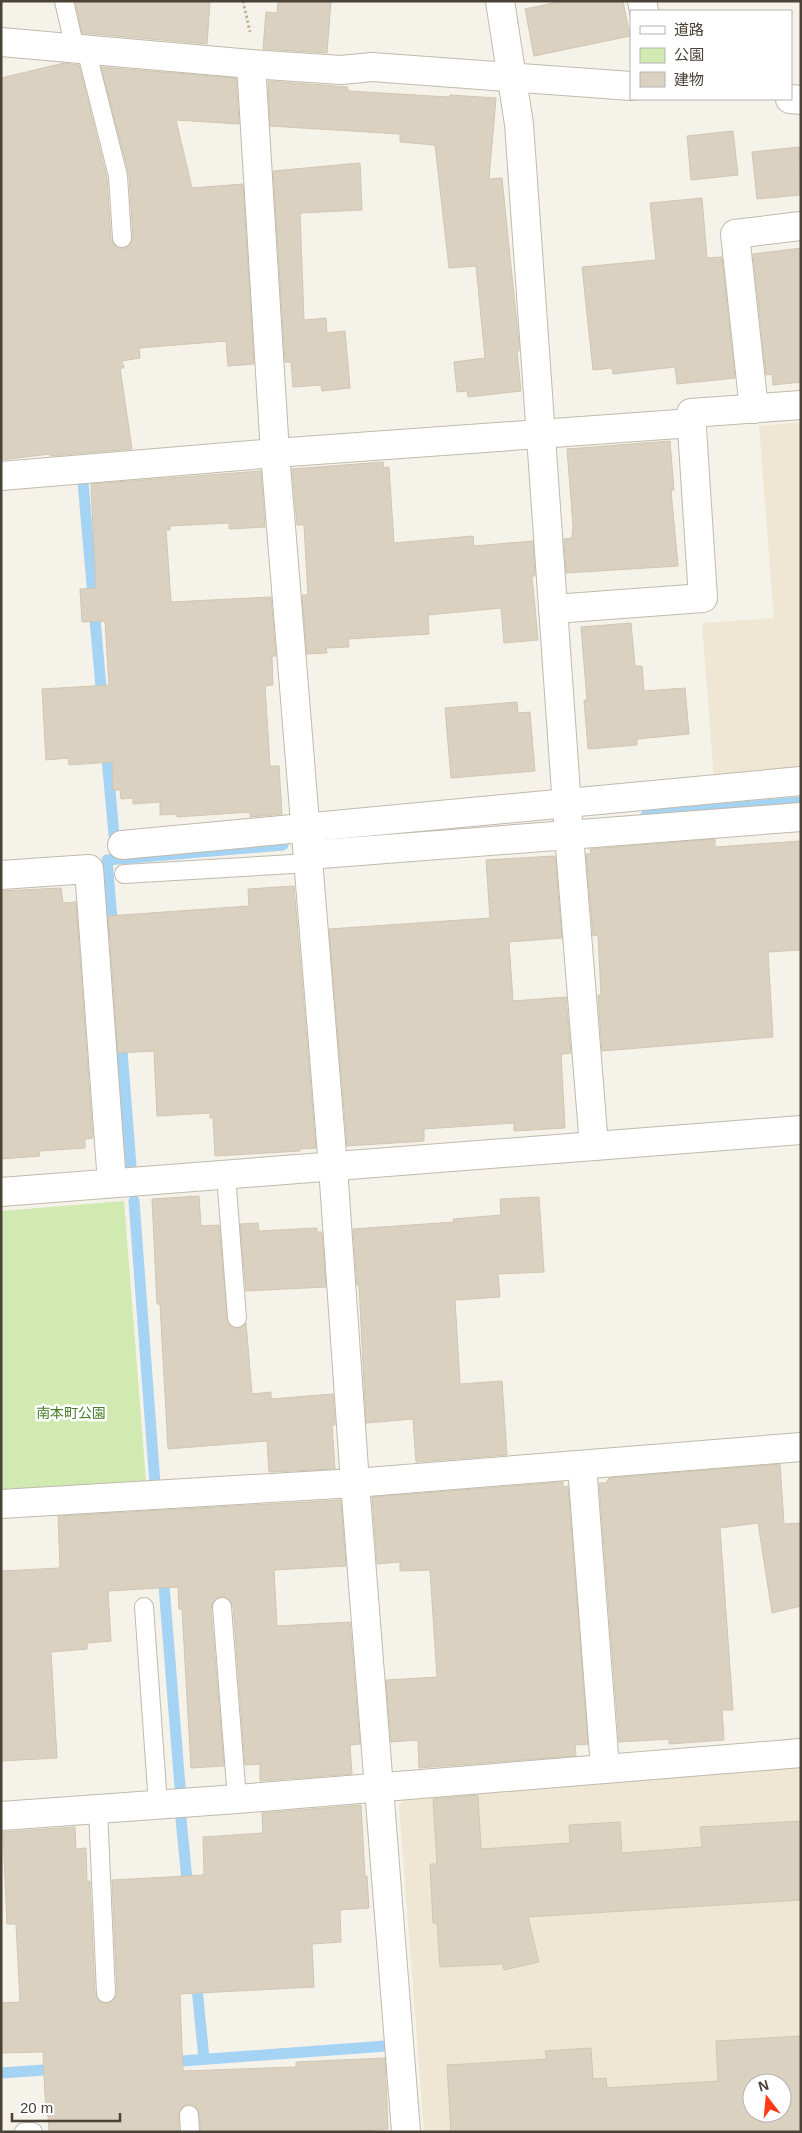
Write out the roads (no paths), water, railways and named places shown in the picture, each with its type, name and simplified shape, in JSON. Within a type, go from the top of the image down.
[{"type":"street","points":[[500,1],[519,124],[569,835],[594,1146]]},
{"type":"street","points":[[1,42],[251,64],[341,70],[372,67],[630,86]]},
{"type":"street","points":[[251,64],[275,453],[333,1167],[355,1483],[406,2132]]},
{"type":"street","points":[[754,408],[736,234],[801,226]]},
{"type":"street","points":[[554,609],[703,598],[691,413],[801,405]]},
{"type":"street","points":[[1,476],[275,453],[692,423]]},
{"type":"street","points":[[122,845],[801,781]]},
{"type":"street","points":[[308,859],[569,835],[801,817]]},
{"type":"street","points":[[1,875],[89,869],[112,1183]]},
{"type":"street","points":[[1,1192],[801,1130]]},
{"type":"street","points":[[1,1504],[355,1483],[801,1447]]},
{"type":"street","points":[[582,1466],[605,1768]]},
{"type":"street","points":[[1,1816],[237,1799],[801,1753]]},
{"type":"lane","points":[[64,1],[81,49],[118,176],[122,238]]},
{"type":"lane","points":[[124,874],[308,859]]},
{"type":"lane","points":[[226,1175],[237,1318]]},
{"type":"lane","points":[[222,1606],[237,1799]]},
{"type":"lane","points":[[144,1607],[158,1804]]},
{"type":"lane","points":[[98,1808],[106,1993]]},
{"type":"lane","points":[[24,2132],[32,2132]]},
{"type":"waterway","points":[[83,482],[102,699]]},
{"type":"waterway","points":[[106,747],[114,835]]},
{"type":"waterway","points":[[646,815],[801,802]]},
{"type":"waterway","points":[[113,931],[107,860],[283,845]]},
{"type":"waterway","points":[[121,1039],[131,1166]]},
{"type":"waterway","points":[[134,1201],[155,1484]]},
{"type":"waterway","points":[[163,1573],[180,1787]]},
{"type":"waterway","points":[[181,1819],[188,1890]]},
{"type":"waterway","points":[[196,1978],[204,2059]]},
{"type":"waterway","points":[[168,2062],[386,2046]]},
{"type":"waterway","points":[[1,2073],[59,2069]]},
{"type":"park label","name":"南本町公園","points":[[71,1413]]}]
